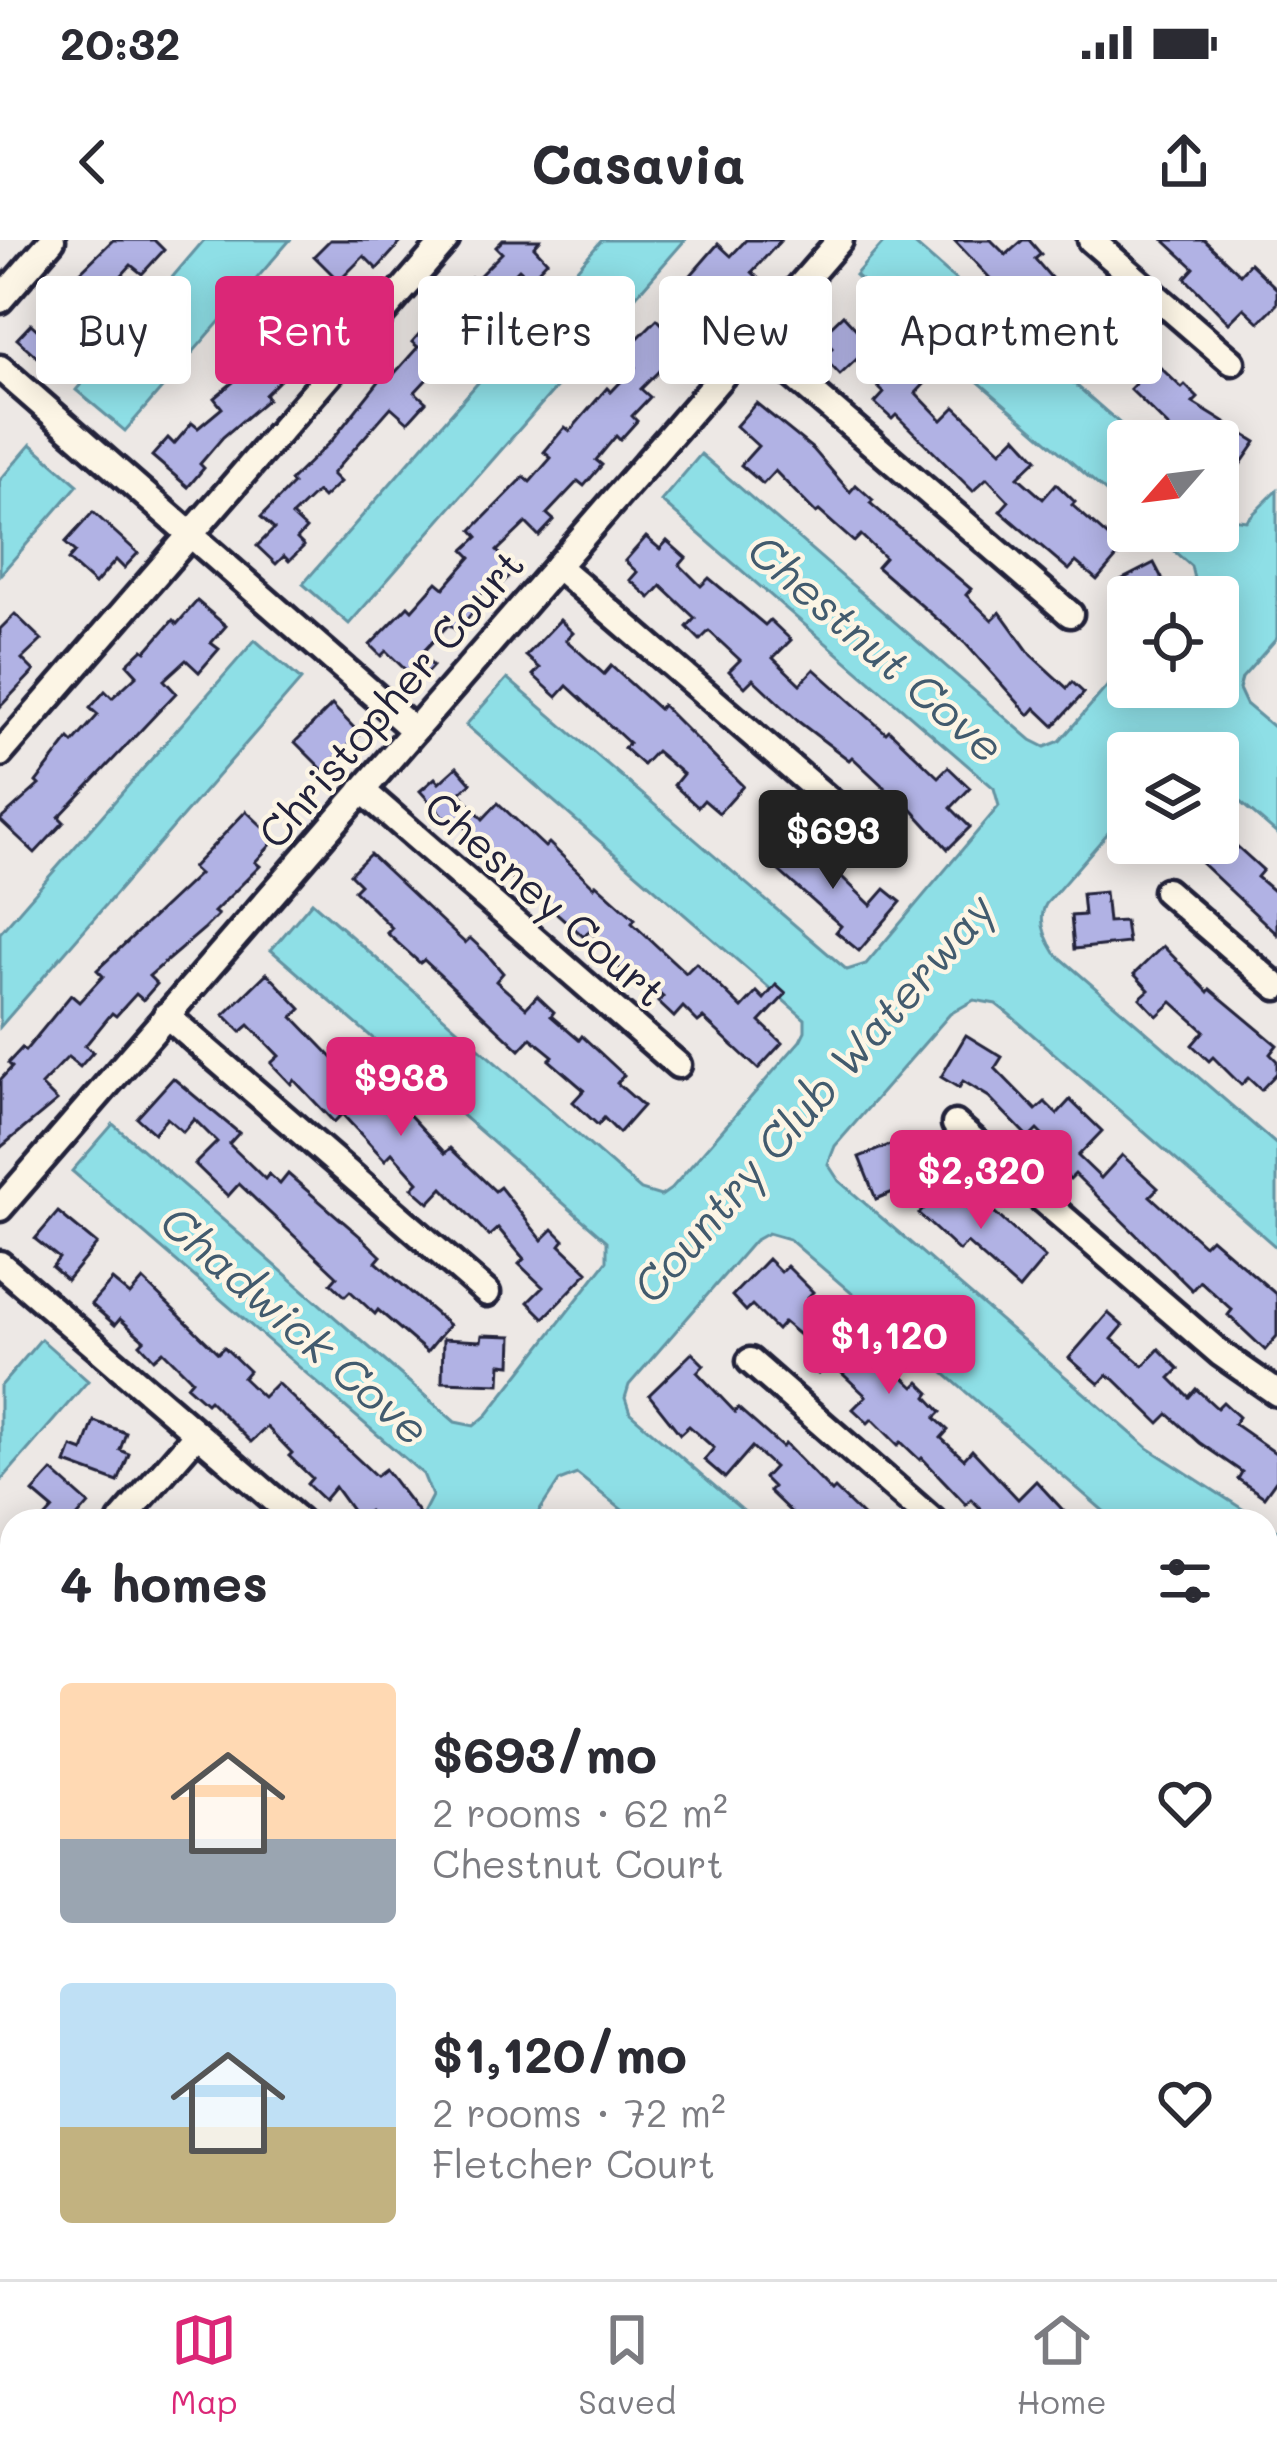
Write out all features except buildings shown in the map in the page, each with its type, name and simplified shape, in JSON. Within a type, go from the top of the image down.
[{"type":"street","points":[[0,300],[52,240]]},
{"type":"street","points":[[0,754],[446,240]]},
{"type":"street","name":"Christopher Court","points":[[809,276],[840,240]]},
{"type":"street","points":[[1090,240],[1232,362]]},
{"type":"street","points":[[0,368],[414,730]]},
{"type":"street","name":"Christopher Court","points":[[0,1208],[716,384]]},
{"type":"street","points":[[803,384],[1070,614]]},
{"type":"street","points":[[557,566],[873,838]]},
{"type":"street","name":"Chesney Court","points":[[362,790],[678,1065]]},
{"type":"street","points":[[1166,890],[1277,988]]},
{"type":"street","points":[[166,1015],[487,1293]]},
{"type":"street","points":[[955,1124],[1204,1340],[1277,1393]]},
{"type":"street","points":[[0,1264],[284,1509]]},
{"type":"street","points":[[749,1361],[919,1509]]},
{"type":"street","points":[[131,1509],[196,1435]]},
{"type":"water","points":[[204,240],[290,240],[259,276],[215,276],[215,327],[191,355],[191,276],[173,276]]},
{"type":"water","points":[[602,240],[685,240],[635,297],[635,276],[571,276]]},
{"type":"water","points":[[886,240],[910,240],[951,276],[856,276]]},
{"type":"water","points":[[81,384],[166,384],[125,431],[76,390]]},
{"type":"water","points":[[477,384],[559,384],[349,624],[303,584]]},
{"type":"water","points":[[981,384],[1075,384],[1116,420],[1107,420],[1107,493]]},
{"type":"water","points":[[31,444],[78,485],[0,575],[0,480]]},
{"type":"water","points":[[701,454],[1031,740],[1045,747],[1060,741],[1107,686],[1107,708],[1239,708],[1239,689],[1246,704],[1277,730],[1277,834],[1239,801],[1239,732],[1107,732],[1107,834],[1046,904],[1042,916],[1055,953],[1277,1145],[1277,1248],[996,1004],[974,1000],[950,1014],[835,1146],[828,1164],[839,1181],[1148,1448],[1242,1509],[1101,1509],[789,1239],[768,1233],[754,1241],[629,1385],[625,1398],[630,1413],[741,1509],[621,1509],[577,1474],[559,1481],[541,1509],[425,1509],[432,1496],[423,1474],[72,1171],[113,1124],[455,1422],[474,1426],[607,1261],[607,1241],[271,950],[312,902],[641,1190],[661,1196],[800,1041],[805,1019],[466,725],[507,678],[847,970],[866,964],[999,806],[994,788],[661,501]]},
{"type":"water","points":[[1277,490],[1277,638],[1242,678],[1239,689],[1239,576],[1193,576],[1191,566],[1175,552],[1239,552],[1239,520],[1246,521]]},
{"type":"water","points":[[255,640],[301,680],[0,1027],[0,933]]},
{"type":"water","points":[[41,1339],[88,1381],[0,1482],[0,1387]]},
{"type":"water label","name":"Chestnut Cove","points":[[877,647]]},
{"type":"water label","name":"Country Club Waterway","points":[[812,1097]]},
{"type":"water label","name":"Chadwick Cove","points":[[296,1324]]}]
